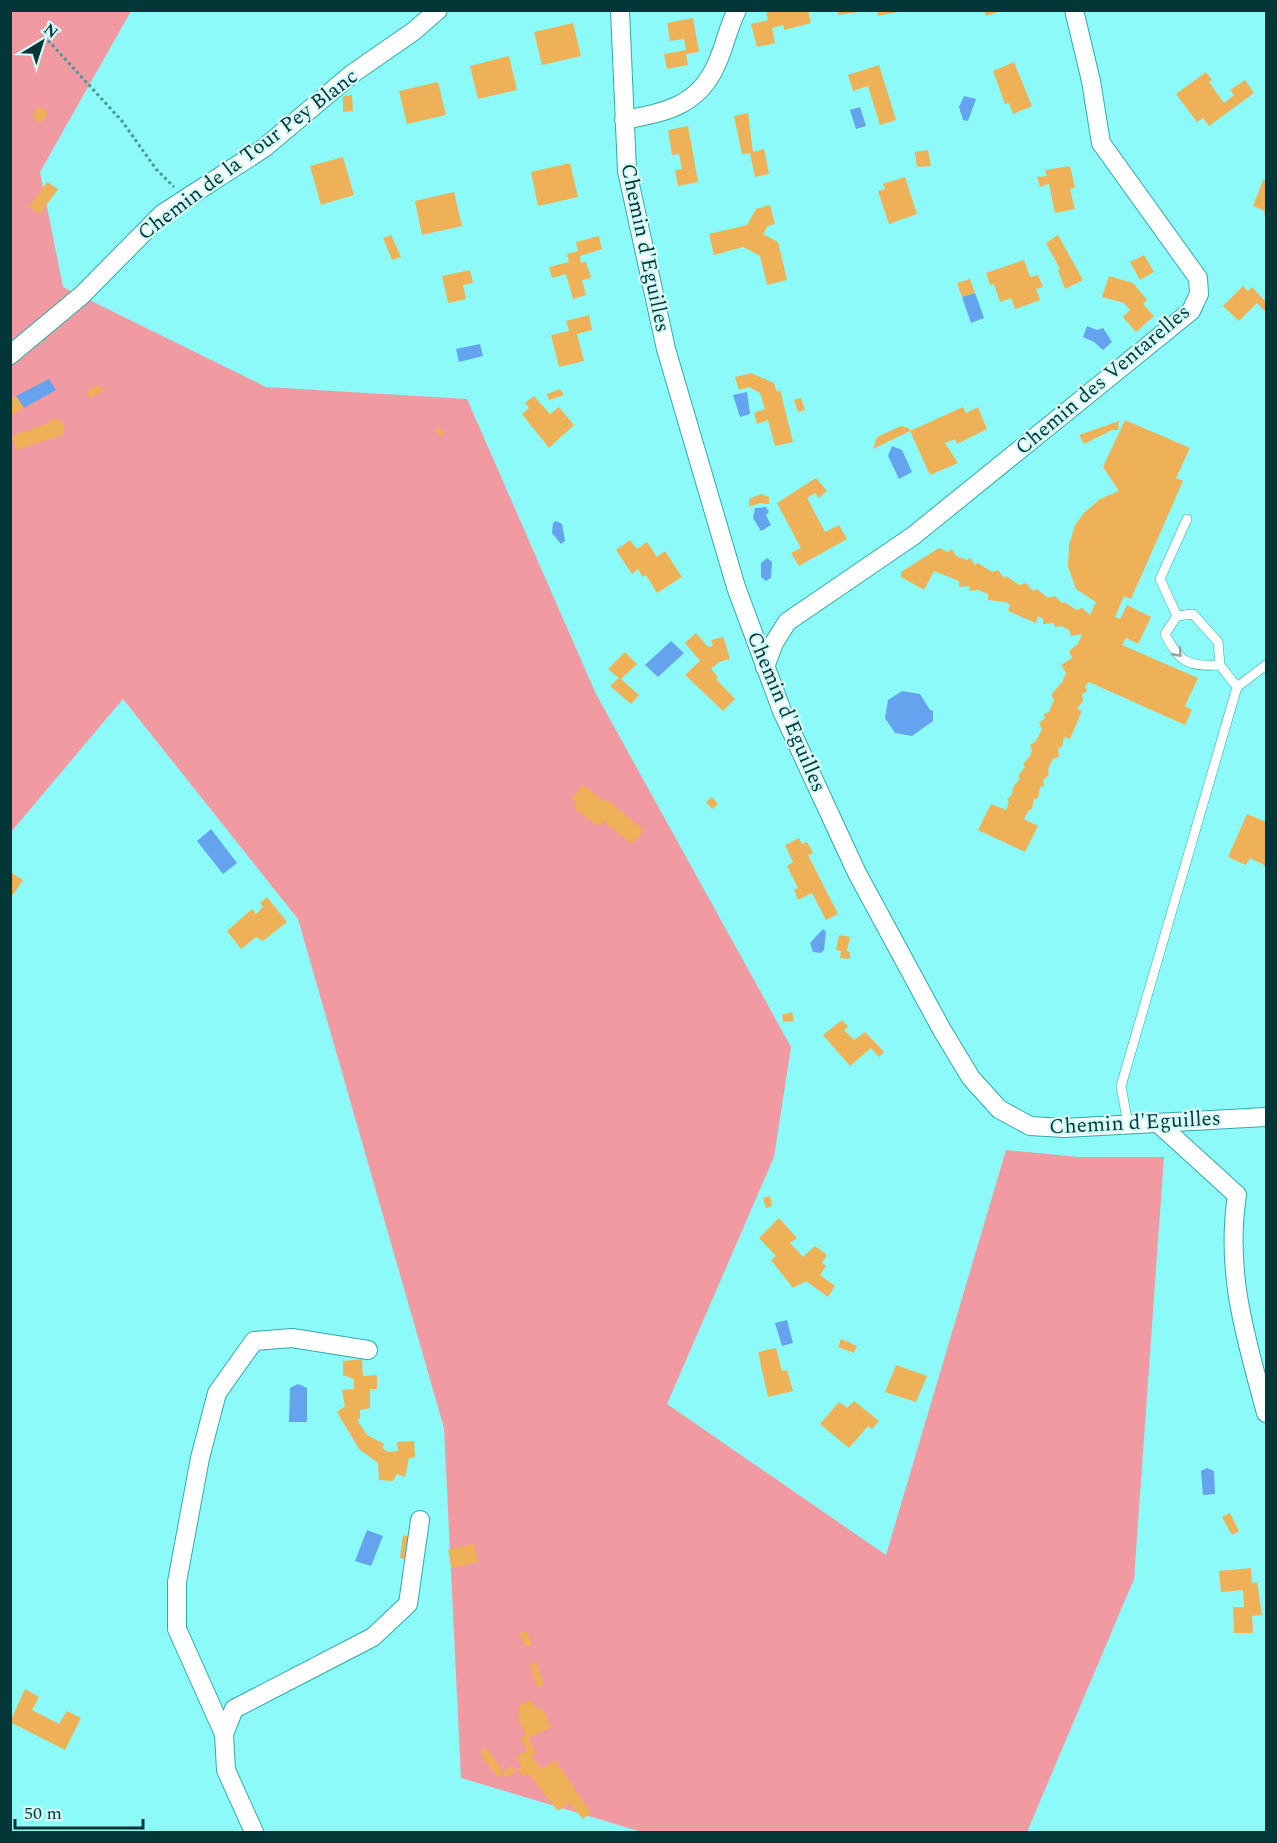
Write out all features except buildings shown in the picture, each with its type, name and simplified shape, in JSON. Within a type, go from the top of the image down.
[{"type":"street","name":"Chemin de la Tour Pey Blanc","points":[[10,355],[82,295],[143,231],[185,199],[264,148],[352,74],[414,31],[438,10]]},
{"type":"street","name":"Chemin d'Eguilles","points":[[620,10],[627,171],[666,349],[736,587],[782,711],[857,873],[942,1030],[971,1078],[999,1109],[1030,1126],[1064,1128],[1266,1117]]},
{"type":"street","points":[[624,120],[658,114],[686,103],[701,90],[717,64],[737,10]]},
{"type":"street","name":"Chemin des Ventarelles","points":[[765,668],[774,642],[787,622],[913,536],[1191,311],[1199,294],[1198,278],[1101,144],[1091,81],[1074,10]]},
{"type":"street","points":[[1158,1123],[1237,1196],[1232,1231],[1234,1282],[1266,1413]]},
{"type":"street","points":[[254,1833],[226,1770],[224,1734],[177,1629],[177,1582],[200,1458],[217,1393],[254,1341],[292,1338],[368,1350]]},
{"type":"street","points":[[224,1734],[234,1709],[373,1637],[408,1604],[420,1520]]},
{"type":"lane","points":[[1177,616],[1160,579],[1187,519]]},
{"type":"lane","points":[[1220,665],[1196,667],[1177,655],[1165,634],[1177,616],[1193,614],[1218,642],[1220,665],[1237,687]]},
{"type":"lane","points":[[1128,1124],[1121,1086],[1237,687],[1266,665]]},
{"type":"path","points":[[44,36],[122,121],[156,169],[185,199]]},
{"type":"shaded area","points":[[11,11],[131,11],[40,172],[63,287],[266,387],[467,399],[596,694],[791,1047],[774,1157],[667,1404],[886,1555],[1006,1150],[1079,1157],[1164,1157],[1134,1579],[1027,1832],[642,1832],[461,1778],[444,1428],[298,919],[123,699],[11,832]]},
{"type":"water","points":[[964,96],[976,99],[968,121],[963,120],[959,107]]},
{"type":"water","points":[[860,107],[866,126],[856,129],[850,110]]},
{"type":"water","points":[[975,293],[984,318],[971,323],[962,297]]},
{"type":"water","points":[[1087,326],[1097,330],[1103,328],[1112,342],[1103,350],[1094,342],[1083,337]]},
{"type":"water","points":[[480,344],[483,356],[459,362],[456,349]]},
{"type":"water","points":[[49,379],[56,390],[24,408],[16,396]]},
{"type":"water","points":[[747,392],[750,414],[740,417],[733,395]]},
{"type":"water","points":[[892,446],[902,450],[912,472],[899,479],[888,456]]},
{"type":"water","points":[[766,507],[769,512],[766,515],[771,525],[761,531],[753,518],[755,508]]},
{"type":"water","points":[[556,521],[562,524],[565,541],[561,544],[552,533],[553,523]]},
{"type":"water","points":[[767,558],[772,562],[771,578],[766,581],[761,577],[761,563]]},
{"type":"water","points":[[671,641],[684,653],[658,677],[645,665]]},
{"type":"water","points":[[902,691],[920,694],[933,711],[933,721],[912,736],[895,733],[885,718],[888,700]]},
{"type":"water","points":[[211,829],[237,863],[223,874],[197,841]]},
{"type":"water","points":[[823,929],[826,932],[824,950],[821,953],[813,952],[810,943]]},
{"type":"water","points":[[787,1320],[793,1343],[782,1346],[775,1323]]},
{"type":"water","points":[[298,1384],[307,1388],[307,1422],[289,1422],[290,1388]]},
{"type":"water","points":[[1207,1468],[1214,1471],[1215,1494],[1203,1495],[1201,1471]]},
{"type":"water","points":[[367,1530],[383,1536],[371,1566],[355,1561]]}]
